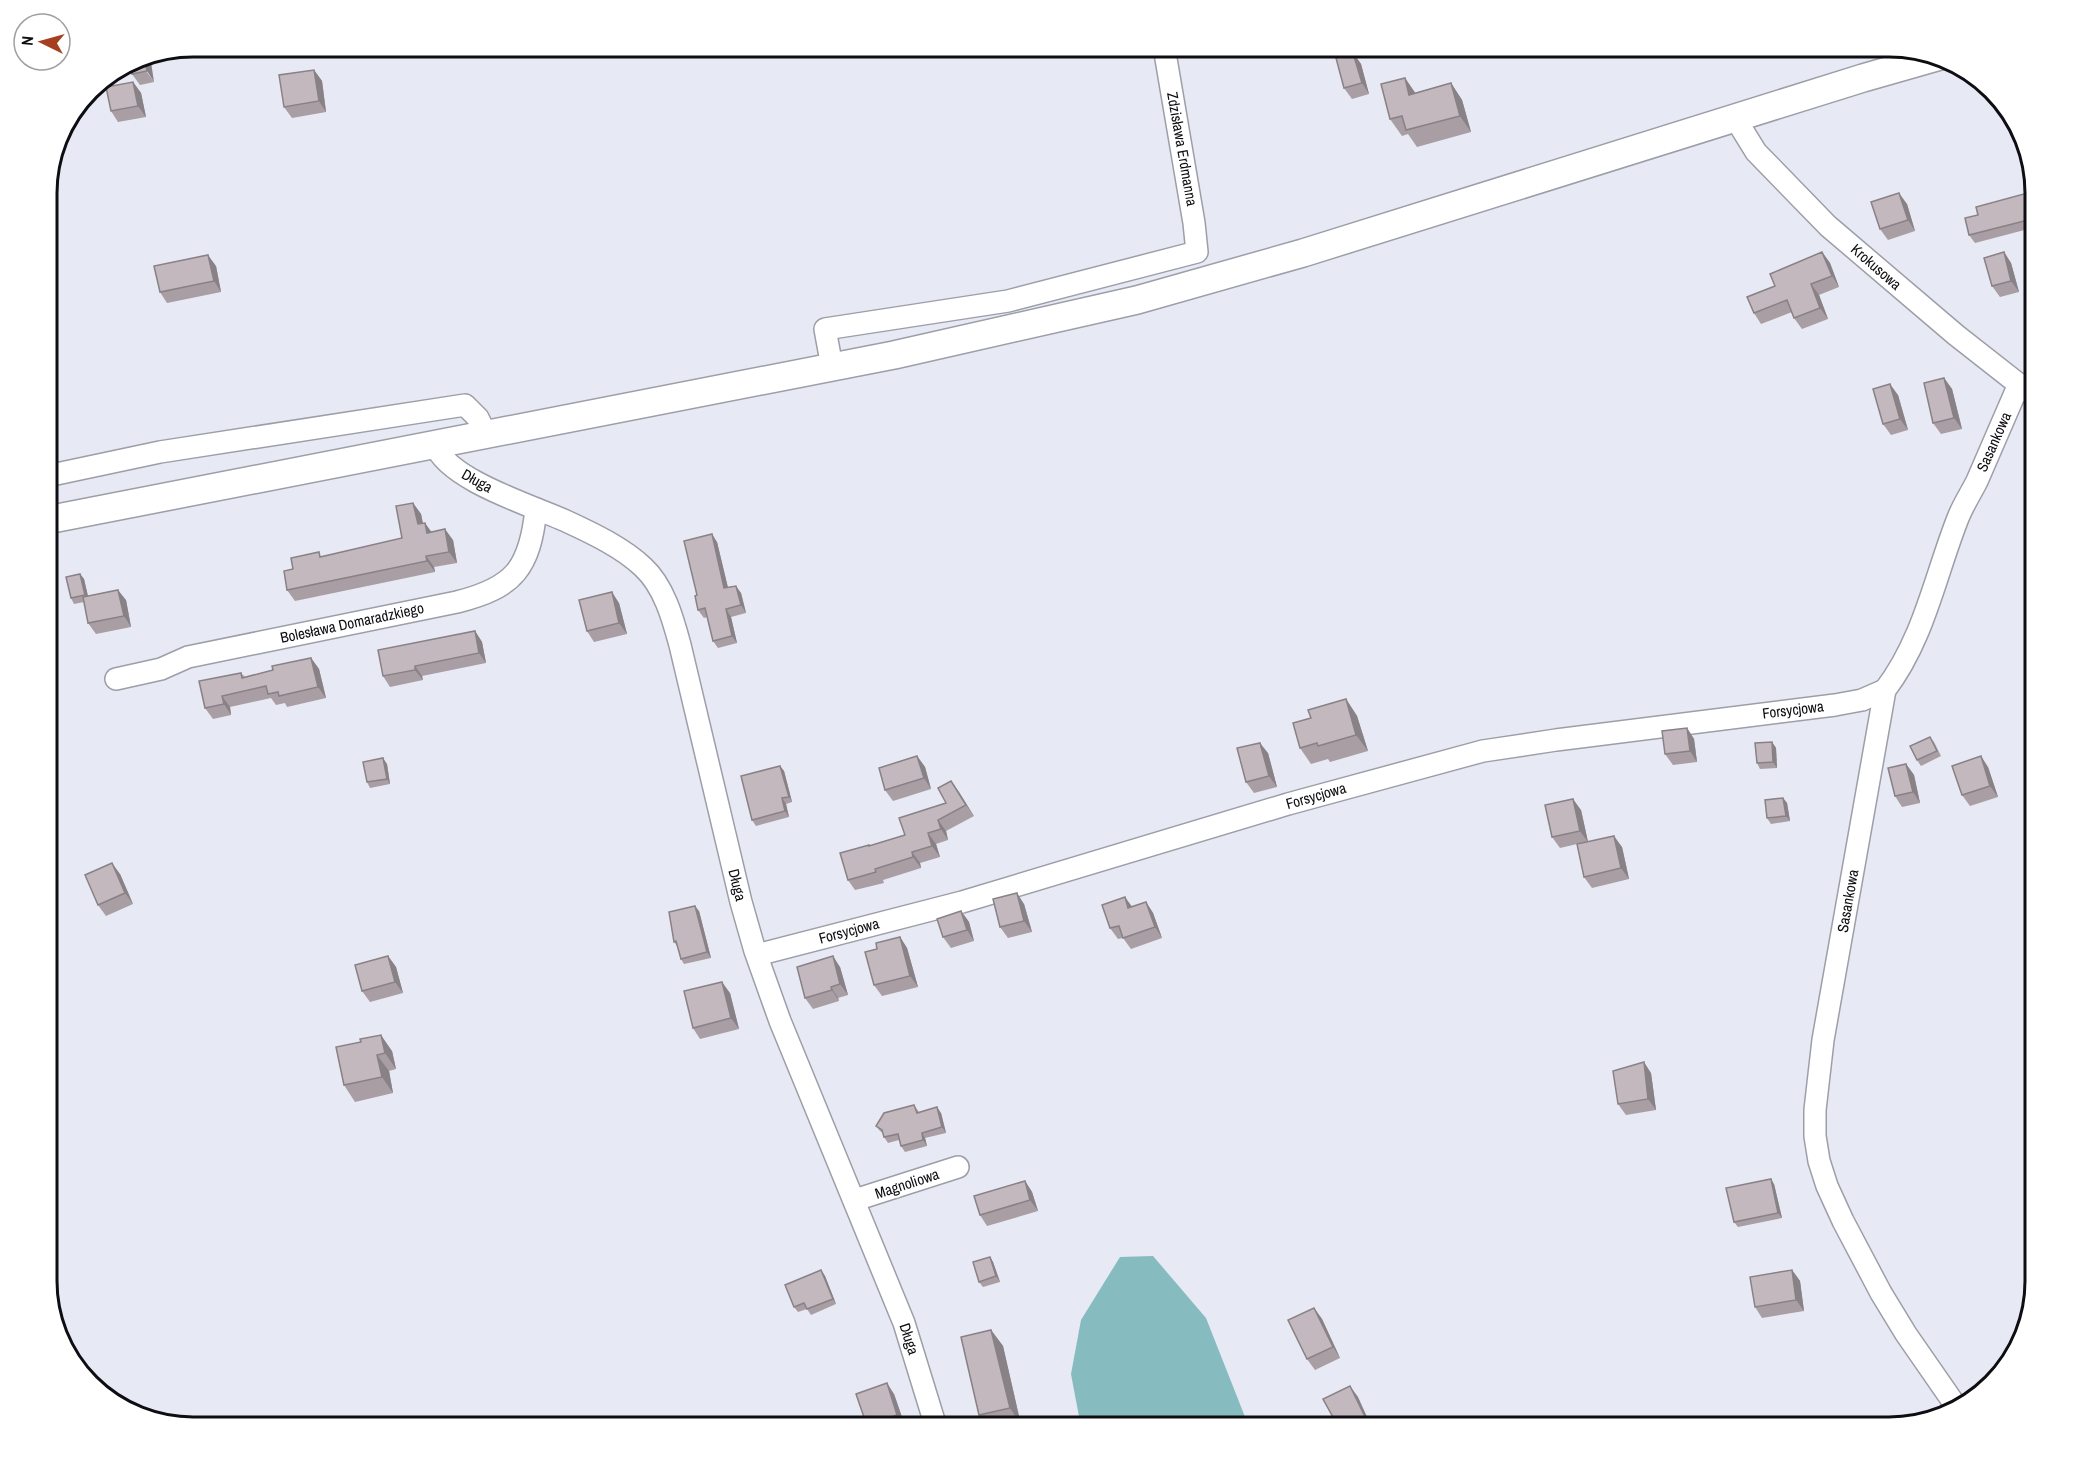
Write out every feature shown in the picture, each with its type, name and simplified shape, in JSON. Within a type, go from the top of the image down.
[{"type":"main road","points":[[57,518],[894,355],[1137,300],[1303,253],[1921,61]]},
{"type":"street","name":"Zdzisława Erdmanna","points":[[832,367],[825,329],[1008,301],[1197,252],[1166,57]]},
{"type":"street","name":"Krokusowa","points":[[1735,118],[1755,152],[1828,226],[1947,328],[2025,389]]},
{"type":"street","name":"Sasankowa","points":[[1953,1401],[1900,1324],[1843,1221],[1827,1186],[1819,1161],[1815,1136],[1815,1110],[1823,1040],[1885,690],[1897,674],[1915,639],[1937,582],[1958,517],[2019,384]]},
{"type":"street","points":[[57,474],[160,452],[465,405],[478,418],[486,434]]},
{"type":"street","name":"Długa","points":[[435,445],[439,455],[450,466],[496,492],[569,523],[627,554],[644,568],[658,586],[680,645],[741,902],[757,955],[780,1021],[904,1323],[933,1417]]},
{"type":"street","name":"Bolesława Domaradzkiego","points":[[116,679],[161,669],[188,657],[457,602],[495,590],[507,582],[518,570],[529,549],[536,509]]},
{"type":"street","name":"Forsycjowa","points":[[757,955],[962,902],[1288,804],[1483,751],[1835,705],[1862,700],[1885,690]]},
{"type":"street","name":"Magnoliowa","points":[[855,1200],[958,1167]]},
{"type":"water","points":[[1153,1256],[1206,1318],[1245,1417],[1079,1417],[1071,1374],[1081,1320],[1120,1257]]},
{"type":"building","points":[[1354,57],[1362,83],[1344,88],[1336,58]]},
{"type":"building","points":[[146,65],[147,71],[132,74],[132,72]]},
{"type":"building","points":[[314,70],[319,101],[284,107],[279,75]]},
{"type":"building","points":[[1405,78],[1409,95],[1451,83],[1460,116],[1406,130],[1402,116],[1390,119],[1381,84]]},
{"type":"building","points":[[133,82],[138,106],[111,111],[106,88]]},
{"type":"building","points":[[1899,193],[1908,220],[1880,229],[1871,202]]},
{"type":"building","points":[[2025,194],[2025,221],[1969,235],[1965,218],[1978,215],[1976,207]]},
{"type":"building","points":[[1822,252],[1832,276],[1811,284],[1820,308],[1794,318],[1787,300],[1754,313],[1747,297],[1775,286],[1770,274]]},
{"type":"building","points":[[2004,252],[2011,281],[1992,286],[1984,258]]},
{"type":"building","points":[[208,255],[214,281],[160,292],[154,266]]},
{"type":"building","points":[[1944,378],[1954,418],[1933,423],[1924,383]]},
{"type":"building","points":[[1890,384],[1900,419],[1883,424],[1873,389]]},
{"type":"building","points":[[413,503],[418,524],[425,523],[427,533],[445,529],[449,552],[426,556],[427,561],[287,590],[284,571],[293,569],[291,558],[319,552],[320,557],[402,538],[396,506]]},
{"type":"building","points":[[712,534],[724,588],[736,586],[741,605],[726,609],[732,636],[713,641],[705,608],[698,610],[695,596],[697,595],[684,541]]},
{"type":"building","points":[[80,574],[85,595],[71,598],[66,577]]},
{"type":"building","points":[[118,590],[124,616],[88,623],[83,597]]},
{"type":"building","points":[[612,592],[619,623],[587,631],[579,600]]},
{"type":"building","points":[[475,631],[479,653],[415,666],[415,670],[383,676],[378,650]]},
{"type":"building","points":[[311,658],[318,687],[279,696],[278,692],[268,694],[266,686],[222,696],[224,704],[205,708],[199,681],[241,673],[242,678],[273,670],[272,666]]},
{"type":"building","points":[[1346,699],[1356,735],[1318,746],[1317,743],[1300,748],[1293,723],[1311,718],[1308,710]]},
{"type":"building","points":[[1687,728],[1690,751],[1665,754],[1662,731]]},
{"type":"building","points":[[1930,737],[1937,751],[1917,760],[1910,746]]},
{"type":"building","points":[[1772,742],[1773,762],[1757,763],[1755,743]]},
{"type":"building","points":[[1260,743],[1269,776],[1246,782],[1237,748]]},
{"type":"building","points":[[917,756],[924,778],[885,790],[879,768]]},
{"type":"building","points":[[1981,756],[1990,786],[1962,795],[1952,766]]},
{"type":"building","points":[[383,758],[387,779],[367,782],[363,762]]},
{"type":"building","points":[[1906,764],[1913,792],[1895,796],[1888,768]]},
{"type":"building","points":[[780,766],[789,797],[782,798],[785,811],[752,820],[741,776]]},
{"type":"building","points":[[951,781],[966,805],[938,820],[941,829],[928,833],[932,846],[912,852],[913,857],[875,869],[876,872],[848,880],[840,853],[905,835],[899,818],[946,803],[938,788]]},
{"type":"building","points":[[1783,798],[1786,816],[1767,818],[1765,800]]},
{"type":"building","points":[[1573,799],[1580,831],[1552,837],[1545,805]]},
{"type":"building","points":[[1614,836],[1621,868],[1584,877],[1577,844]]},
{"type":"building","points":[[112,863],[125,893],[98,905],[85,875]]},
{"type":"building","points":[[1017,893],[1024,921],[1000,927],[993,899]]},
{"type":"building","points":[[1125,897],[1128,908],[1146,902],[1155,927],[1123,938],[1119,926],[1110,928],[1102,905]]},
{"type":"building","points":[[695,906],[707,952],[681,959],[676,941],[674,942],[669,912]]},
{"type":"building","points":[[961,911],[967,930],[943,937],[937,919]]},
{"type":"building","points":[[900,937],[910,976],[874,985],[865,952],[877,949],[876,943]]},
{"type":"building","points":[[388,956],[395,982],[362,991],[355,965]]},
{"type":"building","points":[[833,956],[840,984],[831,987],[832,990],[805,998],[797,967]]},
{"type":"building","points":[[722,982],[731,1018],[693,1028],[684,991]]},
{"type":"building","points":[[381,1035],[385,1053],[377,1055],[382,1077],[344,1085],[336,1047]]},
{"type":"building","points":[[1644,1062],[1648,1099],[1618,1104],[1613,1071]]},
{"type":"building","points":[[914,1105],[917,1113],[937,1107],[942,1127],[922,1133],[923,1140],[901,1146],[898,1134],[884,1137],[882,1130],[876,1126],[884,1113]]},
{"type":"building","points":[[1771,1179],[1778,1213],[1734,1222],[1726,1188]]},
{"type":"building","points":[[1025,1181],[1030,1200],[980,1215],[974,1196]]},
{"type":"building","points":[[990,1257],[996,1276],[979,1282],[973,1262]]},
{"type":"building","points":[[821,1270],[833,1299],[807,1309],[804,1303],[794,1307],[785,1285]]},
{"type":"building","points":[[1792,1270],[1796,1300],[1755,1307],[1750,1277]]},
{"type":"building","points":[[1314,1308],[1333,1347],[1307,1359],[1288,1320]]},
{"type":"building","points":[[991,1330],[1010,1408],[979,1415],[961,1337]]},
{"type":"building","points":[[887,1383],[897,1415],[864,1417],[856,1394]]},
{"type":"building","points":[[1350,1386],[1365,1417],[1333,1417],[1323,1399]]}]
